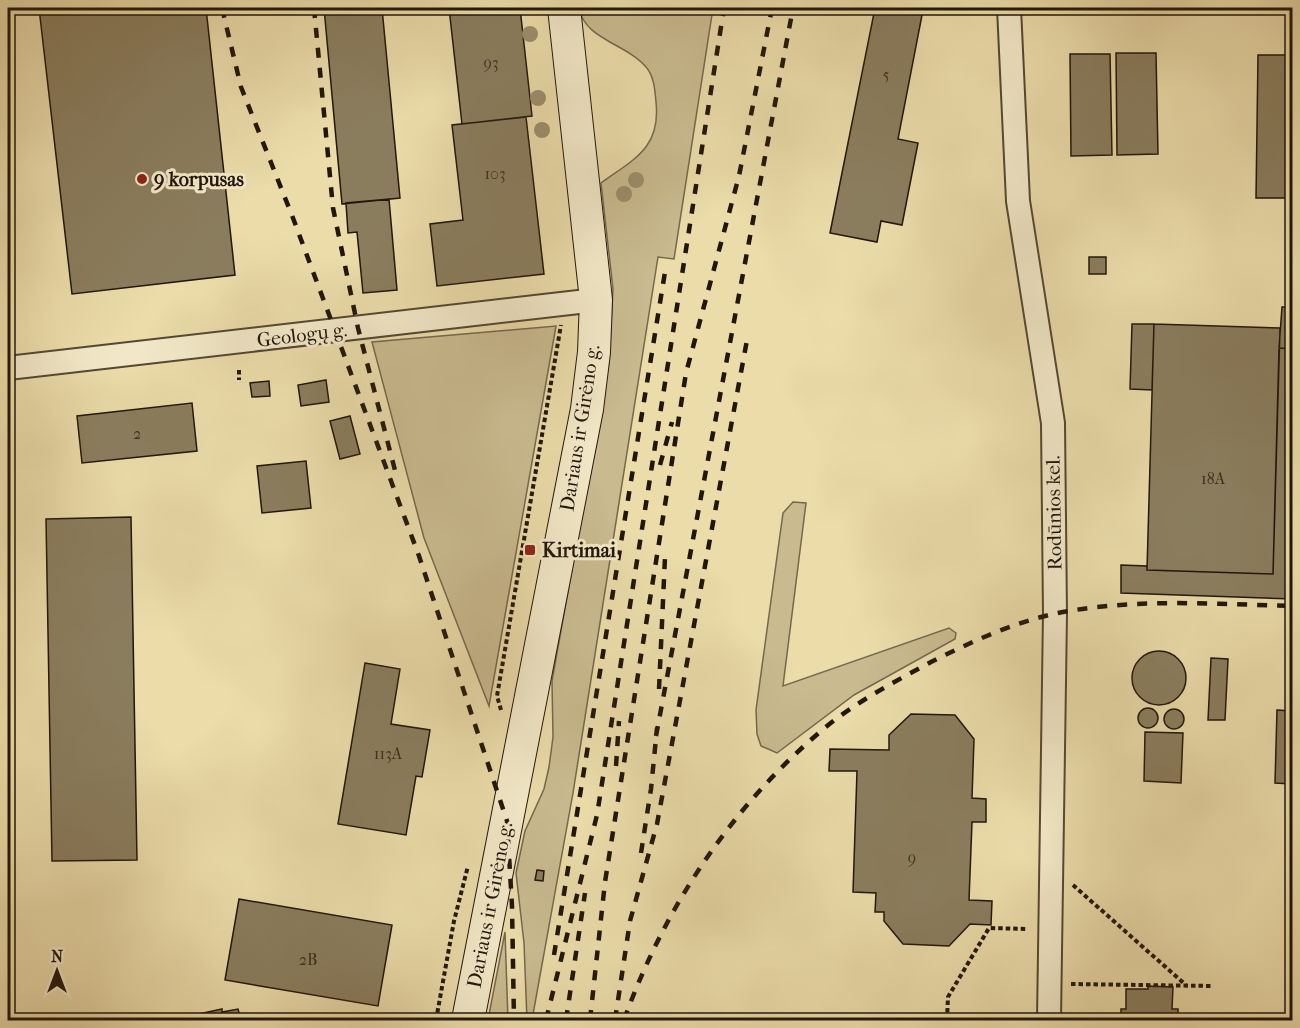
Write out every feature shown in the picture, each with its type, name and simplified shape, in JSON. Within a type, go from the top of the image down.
[{"type":"street","name":"Dariaus ir Girėno g.","points":[[468,1020],[587,409],[594,352],[596,300],[564,8]]},
{"type":"street","name":"Rodūnios kel.","points":[[1009,8],[1018,201],[1053,423],[1055,614],[1049,1020]]},
{"type":"street","name":"Geologų g.","points":[[8,368],[596,300]]},
{"type":"path","points":[[522,743],[502,714],[497,696],[562,331],[559,304]]},
{"type":"path","points":[[239,370],[239,380]]},
{"type":"path","points":[[1051,867],[1187,986]]},
{"type":"path","points":[[947,1020],[948,997],[989,928],[1050,930]]},
{"type":"path","points":[[1050,984],[1212,986]]},
{"type":"shaded area","points":[[579,8],[713,8],[674,259],[658,257],[573,793],[532,1020],[527,1020],[524,943],[516,873],[525,831],[544,789],[549,767],[553,737],[552,681],[609,363],[613,289],[601,183],[643,151],[654,131],[656,118],[655,88],[649,71],[638,59],[589,27]]},
{"type":"shaded area","points":[[556,326],[489,706],[424,538],[372,342]]},
{"type":"shaded area","points":[[793,502],[806,503],[783,686],[949,628],[956,633],[955,639],[854,695],[777,753],[761,746],[757,734],[756,710],[783,513]]},
{"type":"shaded area","points":[[505,932],[508,1020],[488,1020]]},
{"type":"building","name":"9 korpusas","points":[[39,8],[206,8],[235,275],[72,294]]},
{"type":"building","points":[[324,8],[382,8],[400,198],[342,204]]},
{"type":"building","points":[[449,8],[520,8],[532,116],[462,124]]},
{"type":"building","points":[[875,8],[923,10],[898,139],[918,143],[902,225],[881,221],[877,242],[830,233]]},
{"type":"building","points":[[1116,53],[1156,53],[1158,154],[1117,155]]},
{"type":"building","points":[[1070,54],[1110,54],[1112,155],[1071,156]]},
{"type":"building","points":[[1258,55],[1292,55],[1292,198],[1256,198]]},
{"type":"building","points":[[526,117],[544,274],[437,286],[430,224],[463,220],[452,125]]},
{"type":"building","points":[[389,199],[397,290],[363,293],[357,232],[348,233],[346,203]]},
{"type":"building","points":[[1089,257],[1106,257],[1106,274],[1089,274]]},
{"type":"building","points":[[1282,307],[1292,307],[1292,349],[1279,348]]},
{"type":"building","points":[[1132,324],[1154,324],[1152,390],[1130,389]]},
{"type":"building","points":[[1154,324],[1280,328],[1273,574],[1147,570]]},
{"type":"building","points":[[1279,348],[1292,349],[1292,599],[1121,593],[1121,565],[1147,566],[1147,570],[1273,574]]},
{"type":"building","points":[[326,380],[329,402],[301,406],[298,385]]},
{"type":"building","points":[[269,381],[270,396],[252,397],[250,383]]},
{"type":"building","points":[[192,403],[197,451],[82,463],[77,416]]},
{"type":"building","points":[[350,416],[360,454],[340,459],[330,421]]},
{"type":"building","points":[[306,461],[311,508],[262,513],[257,466]]},
{"type":"building","points":[[131,517],[137,860],[52,861],[46,519]]},
{"type":"building","points":[[1154,651],[1164,651],[1174,655],[1182,663],[1186,678],[1182,693],[1174,701],[1164,705],[1154,705],[1144,701],[1136,693],[1132,683],[1132,673],[1136,663],[1144,655]]},
{"type":"building","points":[[1211,658],[1228,659],[1225,720],[1208,720]]},
{"type":"building","points":[[365,663],[400,669],[391,724],[430,730],[422,777],[416,776],[406,835],[338,824]]},
{"type":"building","points":[[1148,708],[1155,711],[1158,718],[1155,725],[1148,728],[1141,725],[1138,718],[1141,711]]},
{"type":"building","points":[[1174,709],[1181,712],[1184,719],[1181,726],[1174,729],[1167,726],[1164,719],[1167,712]]},
{"type":"building","points":[[1277,710],[1292,711],[1292,784],[1275,783]]},
{"type":"building","points":[[911,714],[955,715],[974,739],[972,798],[986,799],[986,822],[972,822],[969,900],[992,901],[991,925],[970,924],[949,946],[903,944],[884,921],[884,912],[875,912],[876,893],[853,892],[857,771],[829,771],[830,749],[889,750],[889,735]]},
{"type":"building","points":[[1145,732],[1183,733],[1181,783],[1144,781]]},
{"type":"building","points":[[537,870],[544,871],[543,881],[535,880]]},
{"type":"building","points":[[239,899],[392,925],[378,1006],[225,980]]},
{"type":"building","points":[[1148,986],[1173,987],[1172,1009],[1178,1009],[1178,1020],[1121,1020],[1121,1009],[1126,1009],[1126,989],[1148,989]]},
{"type":"building","points":[[222,1009],[222,1012],[238,1009],[241,1020],[171,1020]]},
{"type":"railway","points":[[222,8],[241,87],[293,218],[419,556],[507,821],[512,906],[514,1020]]},
{"type":"railway","points":[[314,8],[333,208],[358,328],[397,478]]},
{"type":"railway","points":[[546,1020],[597,815],[724,8]]},
{"type":"railway","points":[[590,1020],[605,882],[686,373],[739,176],[772,8]]},
{"type":"railway","points":[[656,736],[793,8]]},
{"type":"railway","points":[[554,955],[665,272]]},
{"type":"railway","points":[[615,1020],[630,921],[657,824],[747,340]]},
{"type":"railway","points":[[660,465],[672,422]]},
{"type":"railway","points":[[659,689],[665,557]]},
{"type":"railway","points":[[624,1020],[641,978],[681,897],[732,823],[793,756],[827,726],[864,700],[931,662],[977,640],[1009,627],[1058,613],[1087,608],[1145,604],[1204,603],[1292,606]]},
{"type":"railway","points":[[616,766],[619,721]]},
{"type":"railway","points":[[641,853],[657,728]]},
{"type":"railway","points":[[566,1020],[585,893]]},
{"type":"place","name":"9 korpusas","points":[[142,179]]},
{"type":"place","name":"Kirtimai","points":[[530,550]]}]
